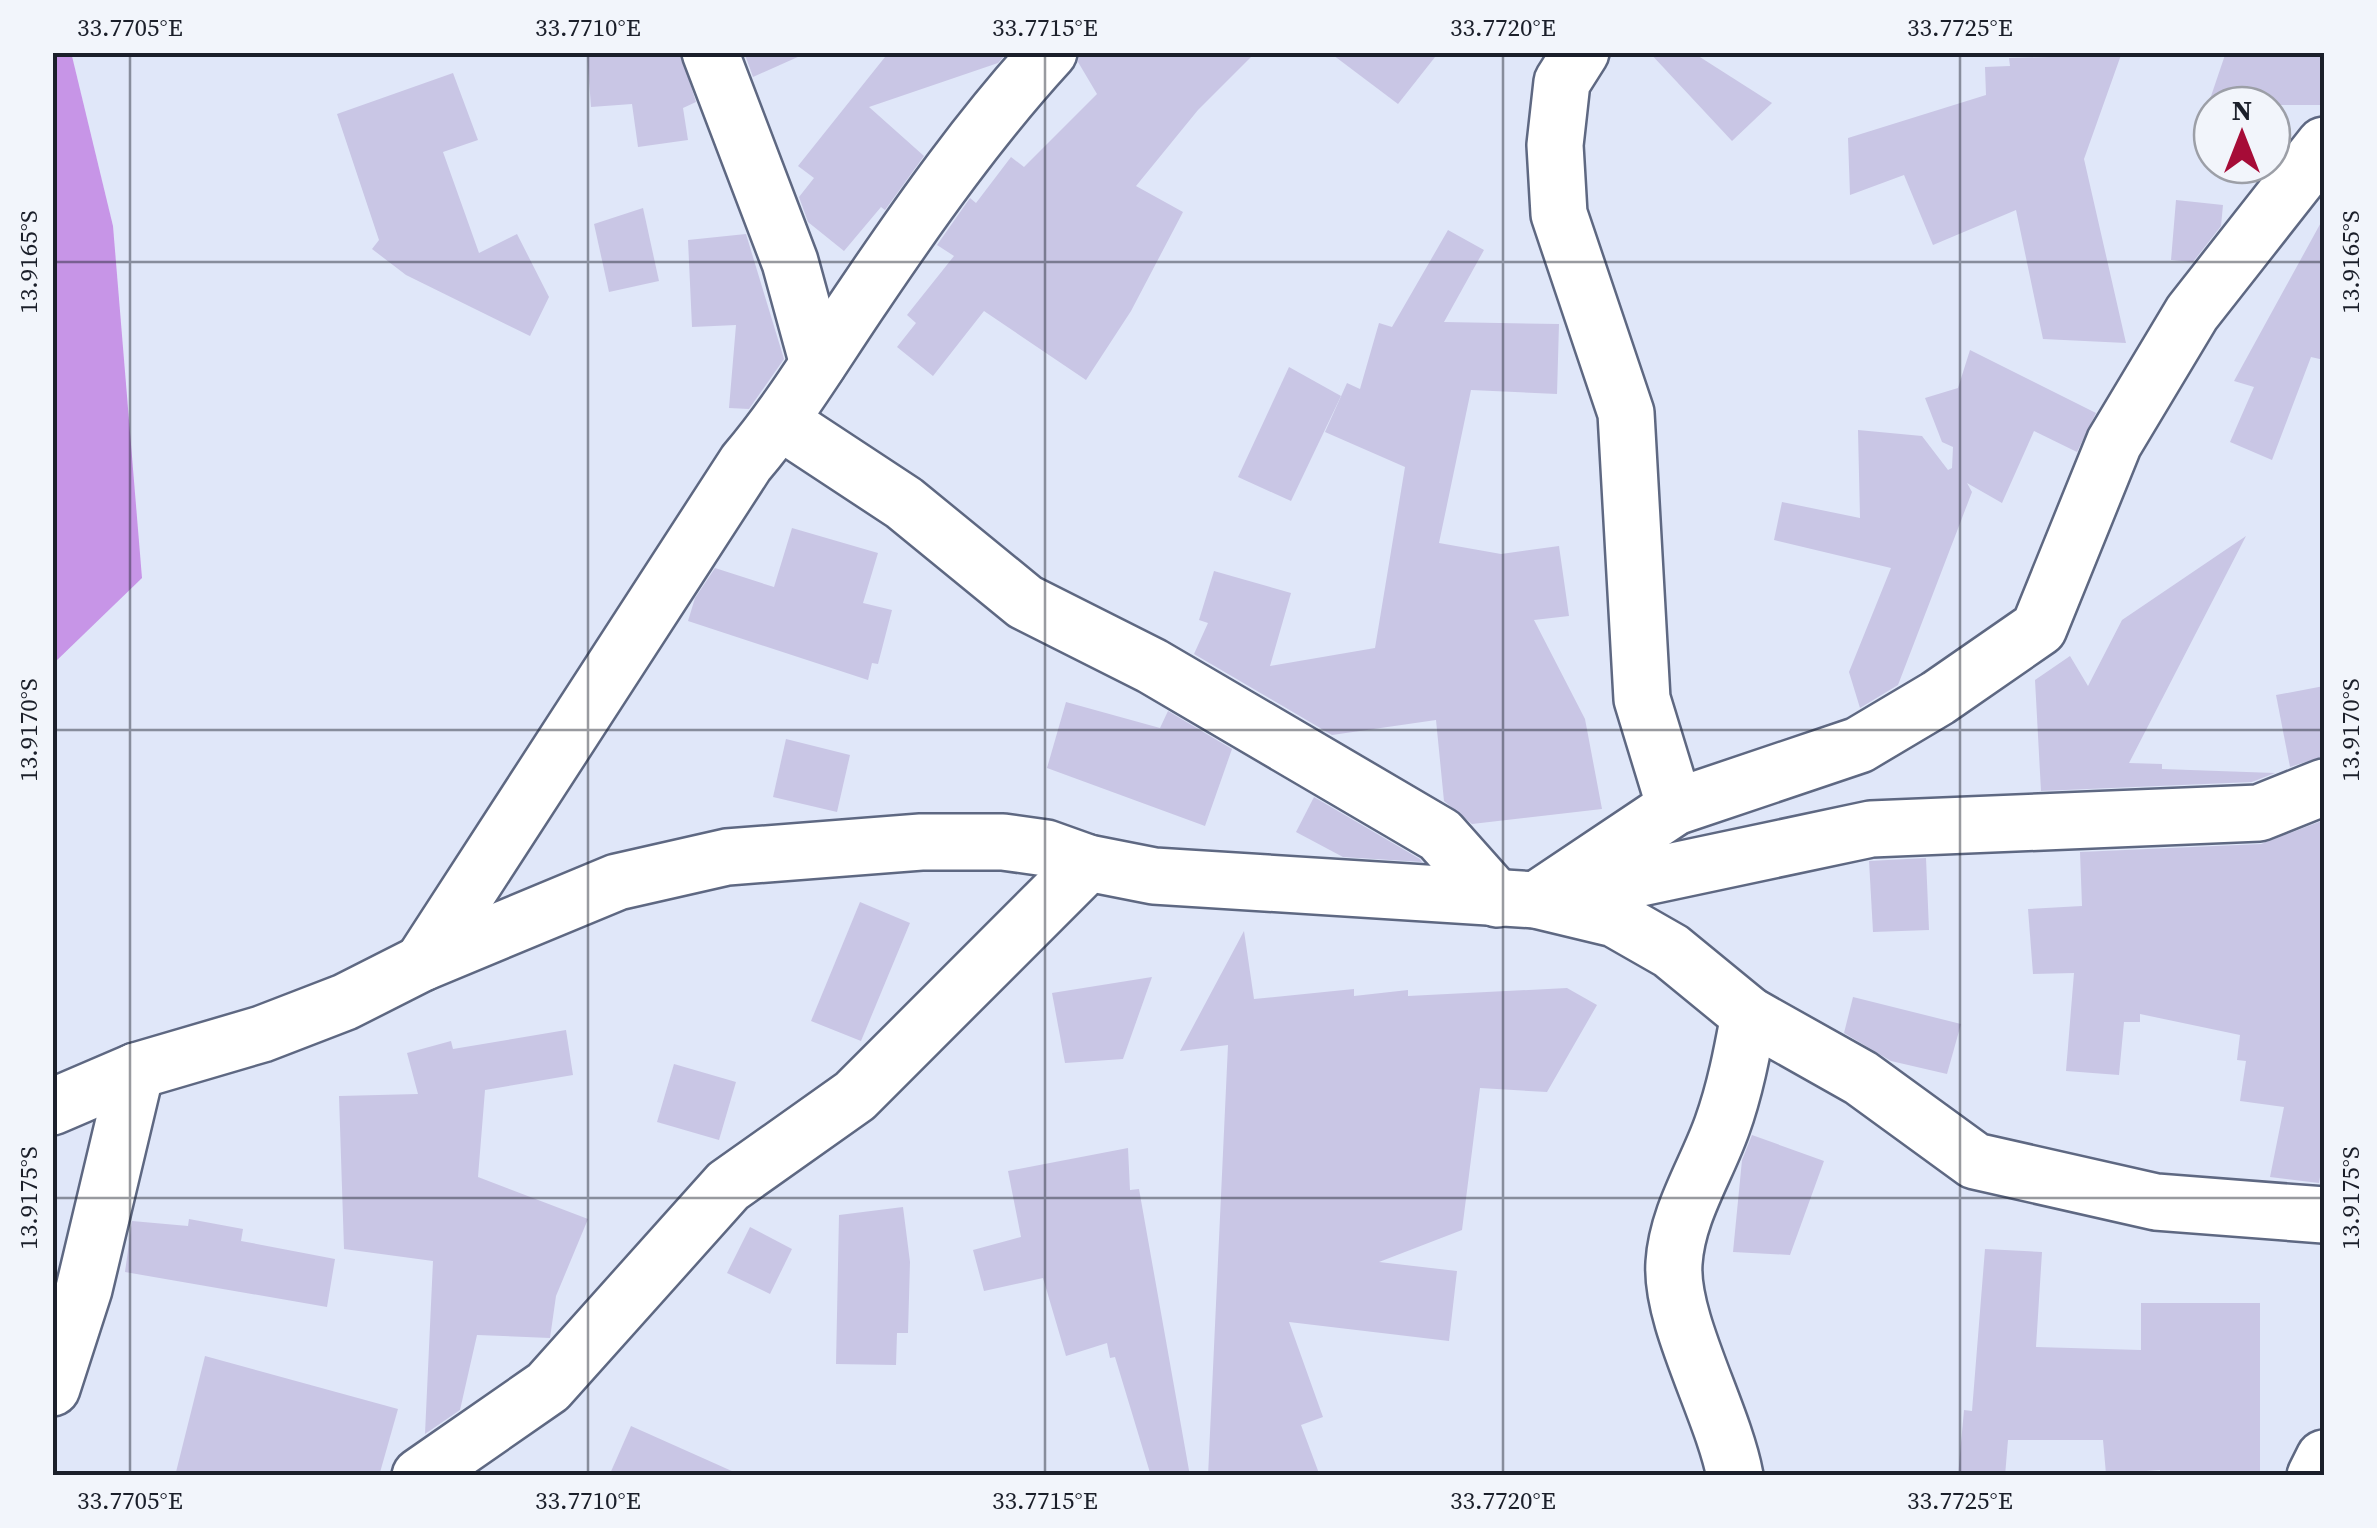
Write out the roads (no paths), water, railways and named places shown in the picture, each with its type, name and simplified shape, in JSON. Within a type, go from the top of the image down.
[{"type":"street","points":[[710,52],[790,262],[818,364]]},
{"type":"street","points":[[422,963],[746,463],[781,422],[959,162],[1049,52]]},
{"type":"street","points":[[1582,52],[1562,82],[1555,145],[1558,214],[1626,414],[1642,699],[1675,807]]},
{"type":"street","points":[[1516,899],[1675,807],[1859,745],[1938,698],[2039,628],[2114,444],[2192,313],[2324,145]]},
{"type":"street","points":[[781,422],[904,503],[1025,602],[1152,666],[1440,835],[1516,899]]},
{"type":"street","points":[[1516,899],[1870,829],[2260,814],[2324,787]]},
{"type":"street","points":[[52,1106],[136,1071],[262,1034],[346,1002],[422,963],[617,882],[727,858],[921,842],[1003,842],[1046,848],[1088,863],[1154,876],[1516,899],[1615,919],[1671,951],[1749,1015],[1862,1078],[1975,1161],[2156,1202],[2324,1215]]},
{"type":"street","points":[[420,1476],[548,1386],[728,1186],[855,1096],[1088,863]]},
{"type":"street","points":[[1735,1476],[1718,1408],[1683,1322],[1674,1264],[1690,1200],[1722,1127],[1738,1074],[1749,1015]]},
{"type":"street","points":[[52,1388],[84,1289],[136,1071]]},
{"type":"street","points":[[2315,1476],[2324,1458]]}]
